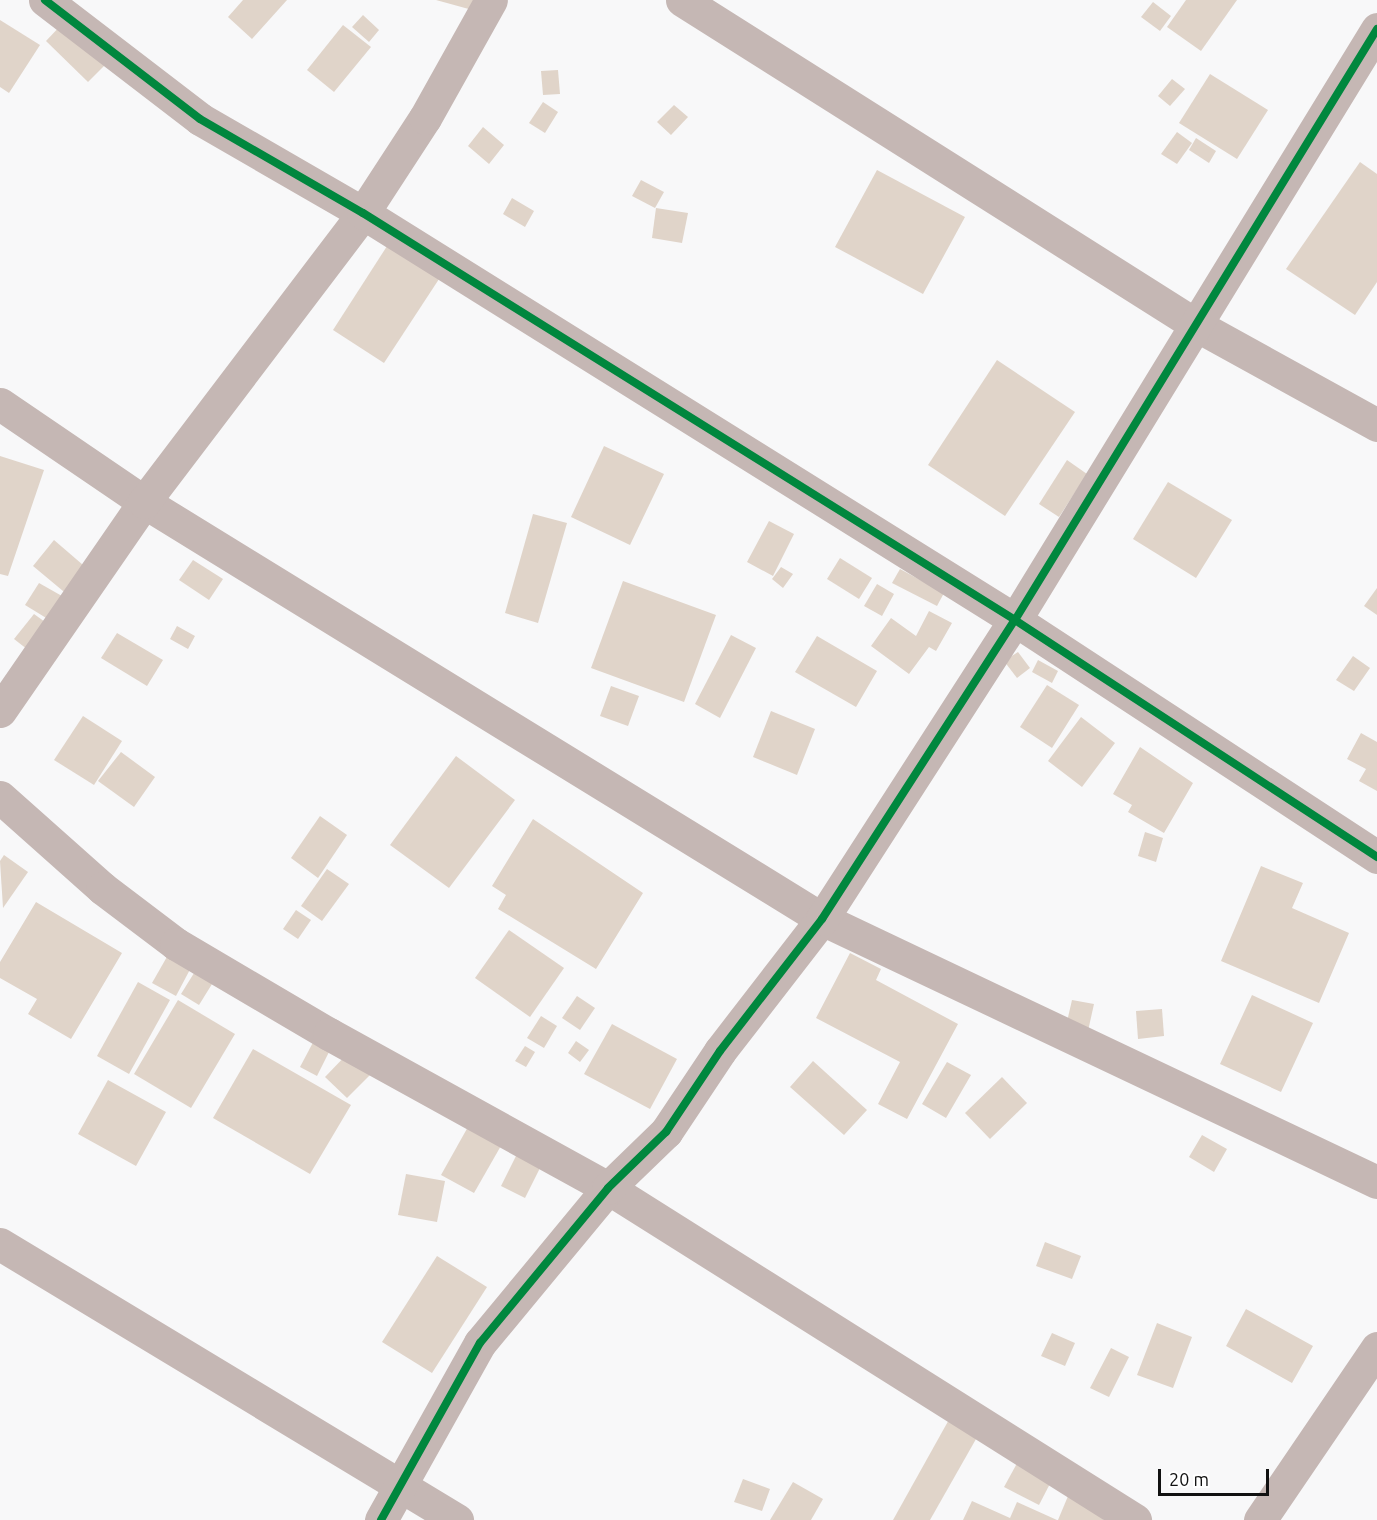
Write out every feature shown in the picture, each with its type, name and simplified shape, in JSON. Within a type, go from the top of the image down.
[{"type":"street","points":[[45,0],[200,119],[363,213],[1015,620],[1377,857]]},
{"type":"street","points":[[0,711],[144,502],[363,213],[425,118],[491,0]]},
{"type":"street","points":[[682,0],[1196,326],[1377,425]]},
{"type":"street","points":[[381,1520],[480,1343],[608,1188],[666,1132],[720,1051],[822,919],[1015,620],[1377,29]]},
{"type":"street","points":[[0,404],[144,502],[822,919],[1377,1182]]},
{"type":"street","points":[[0,796],[102,888],[176,944],[329,1034],[608,1188],[1135,1520]]},
{"type":"street","points":[[0,1244],[399,1488],[457,1520]]},
{"type":"street","points":[[1260,1520],[1377,1348]]},
{"type":"building","points":[[243,0],[287,0],[252,39],[228,17]]},
{"type":"building","points":[[436,0],[478,0],[476,11]]},
{"type":"building","points":[[1186,0],[1237,0],[1201,51],[1167,27]]},
{"type":"building","points":[[1153,2],[1171,16],[1160,31],[1141,17]]},
{"type":"building","points":[[363,15],[379,30],[369,42],[352,27]]},
{"type":"building","points":[[0,20],[40,45],[9,93],[0,87]]},
{"type":"building","points":[[63,23],[106,64],[88,82],[46,41]]},
{"type":"building","points":[[343,25],[371,47],[334,92],[307,70]]},
{"type":"building","points":[[558,70],[560,94],[543,95],[541,71]]},
{"type":"building","points":[[1210,74],[1268,110],[1237,159],[1179,123]]},
{"type":"building","points":[[1172,79],[1185,89],[1170,106],[1158,96]]},
{"type":"building","points":[[543,102],[558,112],[545,133],[529,123]]},
{"type":"building","points":[[674,105],[688,117],[671,135],[657,122]]},
{"type":"building","points":[[483,127],[504,145],[489,164],[468,146]]},
{"type":"building","points":[[1177,132],[1192,143],[1177,164],[1161,154]]},
{"type":"building","points":[[1196,138],[1216,151],[1209,163],[1189,150]]},
{"type":"building","points":[[1360,162],[1377,174],[1377,282],[1355,315],[1286,269]]},
{"type":"building","points":[[877,170],[965,217],[923,294],[835,247]]},
{"type":"building","points":[[641,180],[664,192],[655,208],[632,196]]},
{"type":"building","points":[[512,198],[534,211],[525,227],[503,214]]},
{"type":"building","points":[[656,208],[688,213],[682,243],[652,238]]},
{"type":"building","points":[[389,243],[441,276],[384,363],[333,330]]},
{"type":"building","points":[[997,360],[1075,412],[1005,516],[928,465]]},
{"type":"building","points":[[604,446],[664,474],[630,545],[571,517]]},
{"type":"building","points":[[0,456],[44,470],[8,576],[0,574]]},
{"type":"building","points":[[1067,460],[1087,474],[1059,517],[1039,504]]},
{"type":"building","points":[[1168,482],[1232,520],[1196,578],[1133,539]]},
{"type":"building","points":[[533,514],[567,523],[538,623],[505,613]]},
{"type":"building","points":[[769,521],[794,534],[773,576],[747,562]]},
{"type":"building","points":[[54,540],[90,571],[69,596],[33,566]]},
{"type":"building","points":[[840,558],[872,578],[859,599],[827,579]]},
{"type":"building","points":[[193,560],[223,579],[209,600],[179,580]]},
{"type":"building","points":[[781,567],[793,574],[783,588],[772,579]]},
{"type":"building","points":[[900,569],[944,593],[937,606],[892,583]]},
{"type":"building","points":[[623,581],[716,615],[684,702],[591,668]]},
{"type":"building","points":[[39,583],[69,600],[56,624],[25,605]]},
{"type":"building","points":[[877,584],[894,594],[882,616],[864,606]]},
{"type":"building","points":[[1377,588],[1377,615],[1364,606]]},
{"type":"building","points":[[929,611],[952,623],[936,651],[929,647],[909,674],[871,646],[891,618],[916,636]]},
{"type":"building","points":[[34,614],[52,627],[32,653],[14,639]]},
{"type":"building","points":[[177,626],[195,636],[188,649],[170,639]]},
{"type":"building","points":[[117,633],[163,660],[147,686],[101,658]]},
{"type":"building","points":[[731,635],[756,648],[720,718],[695,704]]},
{"type":"building","points":[[817,636],[877,671],[856,707],[795,672]]},
{"type":"building","points":[[1018,652],[1030,668],[1017,678],[1004,661]]},
{"type":"building","points":[[1353,656],[1370,668],[1354,691],[1336,680]]},
{"type":"building","points":[[1038,660],[1058,671],[1052,683],[1032,672]]},
{"type":"building","points":[[1047,685],[1079,705],[1052,748],[1020,727]]},
{"type":"building","points":[[611,686],[639,696],[628,726],[600,716]]},
{"type":"building","points":[[771,711],[815,729],[797,775],[753,757]]},
{"type":"building","points":[[83,716],[122,741],[94,785],[54,760]]},
{"type":"building","points":[[1081,717],[1115,743],[1082,787],[1048,761]]},
{"type":"building","points":[[1361,733],[1377,742],[1377,791],[1359,781],[1366,769],[1347,759]]},
{"type":"building","points":[[1140,747],[1193,783],[1164,833],[1128,812],[1132,805],[1113,794]]},
{"type":"building","points":[[121,752],[155,777],[134,807],[98,781]]},
{"type":"building","points":[[456,756],[515,800],[449,888],[390,845]]},
{"type":"building","points":[[320,816],[347,835],[318,878],[291,858]]},
{"type":"building","points":[[533,819],[643,893],[596,969],[498,909],[506,895],[492,886]]},
{"type":"building","points":[[1145,832],[1163,838],[1156,862],[1138,856]]},
{"type":"building","points":[[4,855],[28,872],[3,908],[0,861]]},
{"type":"building","points":[[1261,866],[1303,883],[1292,908],[1349,933],[1319,1003],[1221,961]]},
{"type":"building","points":[[327,869],[349,884],[322,921],[301,906]]},
{"type":"building","points":[[36,902],[122,953],[71,1039],[28,1014],[37,999],[0,978],[0,962]]},
{"type":"building","points":[[296,910],[311,920],[298,939],[283,929]]},
{"type":"building","points":[[509,930],[564,968],[530,1017],[475,978]]},
{"type":"building","points":[[172,948],[195,960],[176,996],[152,983]]},
{"type":"building","points":[[850,953],[881,969],[876,980],[958,1024],[907,1119],[878,1104],[900,1062],[816,1018]]},
{"type":"building","points":[[199,965],[217,976],[199,1005],[181,994]]},
{"type":"building","points":[[138,982],[170,1000],[129,1074],[97,1056]]},
{"type":"building","points":[[1252,995],[1313,1023],[1281,1092],[1220,1064]]},
{"type":"building","points":[[577,996],[595,1008],[580,1030],[562,1018]]},
{"type":"building","points":[[178,1000],[235,1034],[191,1108],[134,1074]]},
{"type":"building","points":[[1072,1000],[1094,1004],[1088,1031],[1066,1026]]},
{"type":"building","points":[[1162,1009],[1164,1036],[1138,1039],[1136,1011]]},
{"type":"building","points":[[541,1016],[557,1026],[544,1048],[527,1038]]},
{"type":"building","points":[[612,1024],[677,1059],[650,1109],[584,1074]]},
{"type":"building","points":[[318,1033],[334,1042],[317,1076],[300,1067]]},
{"type":"building","points":[[576,1041],[589,1050],[580,1062],[568,1053]]},
{"type":"building","points":[[525,1046],[535,1052],[526,1067],[515,1061]]},
{"type":"building","points":[[253,1049],[351,1105],[310,1174],[213,1118]]},
{"type":"building","points":[[350,1051],[373,1072],[347,1098],[325,1077]]},
{"type":"building","points":[[813,1061],[867,1110],[844,1135],[790,1087]]},
{"type":"building","points":[[947,1062],[971,1075],[946,1118],[922,1104]]},
{"type":"building","points":[[1002,1077],[1027,1103],[990,1139],[965,1113]]},
{"type":"building","points":[[108,1080],[166,1112],[136,1166],[78,1134]]},
{"type":"building","points":[[473,1118],[506,1137],[474,1193],[441,1175]]},
{"type":"building","points":[[1202,1135],[1227,1149],[1214,1172],[1189,1157]]},
{"type":"building","points":[[518,1152],[542,1164],[525,1198],[501,1186]]},
{"type":"building","points":[[406,1174],[445,1181],[437,1222],[398,1215]]},
{"type":"building","points":[[1045,1242],[1081,1256],[1072,1279],[1036,1266]]},
{"type":"building","points":[[437,1256],[487,1287],[432,1373],[382,1342]]},
{"type":"building","points":[[1246,1309],[1313,1346],[1292,1383],[1226,1346]]},
{"type":"building","points":[[1157,1323],[1192,1337],[1173,1388],[1137,1375]]},
{"type":"building","points":[[1052,1333],[1075,1343],[1065,1366],[1041,1356]]},
{"type":"building","points":[[1111,1348],[1129,1357],[1109,1397],[1090,1388]]},
{"type":"building","points":[[951,1416],[980,1432],[930,1520],[893,1520]]},
{"type":"building","points":[[1021,1456],[1055,1474],[1039,1505],[1004,1487]]},
{"type":"building","points":[[743,1479],[770,1489],[762,1511],[734,1502]]},
{"type":"building","points":[[793,1482],[823,1499],[811,1520],[770,1520]]},
{"type":"building","points":[[1071,1489],[1109,1507],[1103,1520],[1058,1520]]},
{"type":"building","points":[[972,1501],[1010,1518],[1017,1502],[1057,1520],[963,1520]]},
{"type":"cycle path","points":[[45,0],[200,119],[363,213],[1015,620],[1377,857]]},
{"type":"cycle path","points":[[381,1520],[480,1343],[608,1188],[666,1132],[720,1051],[822,919],[1015,620],[1377,29]]}]
